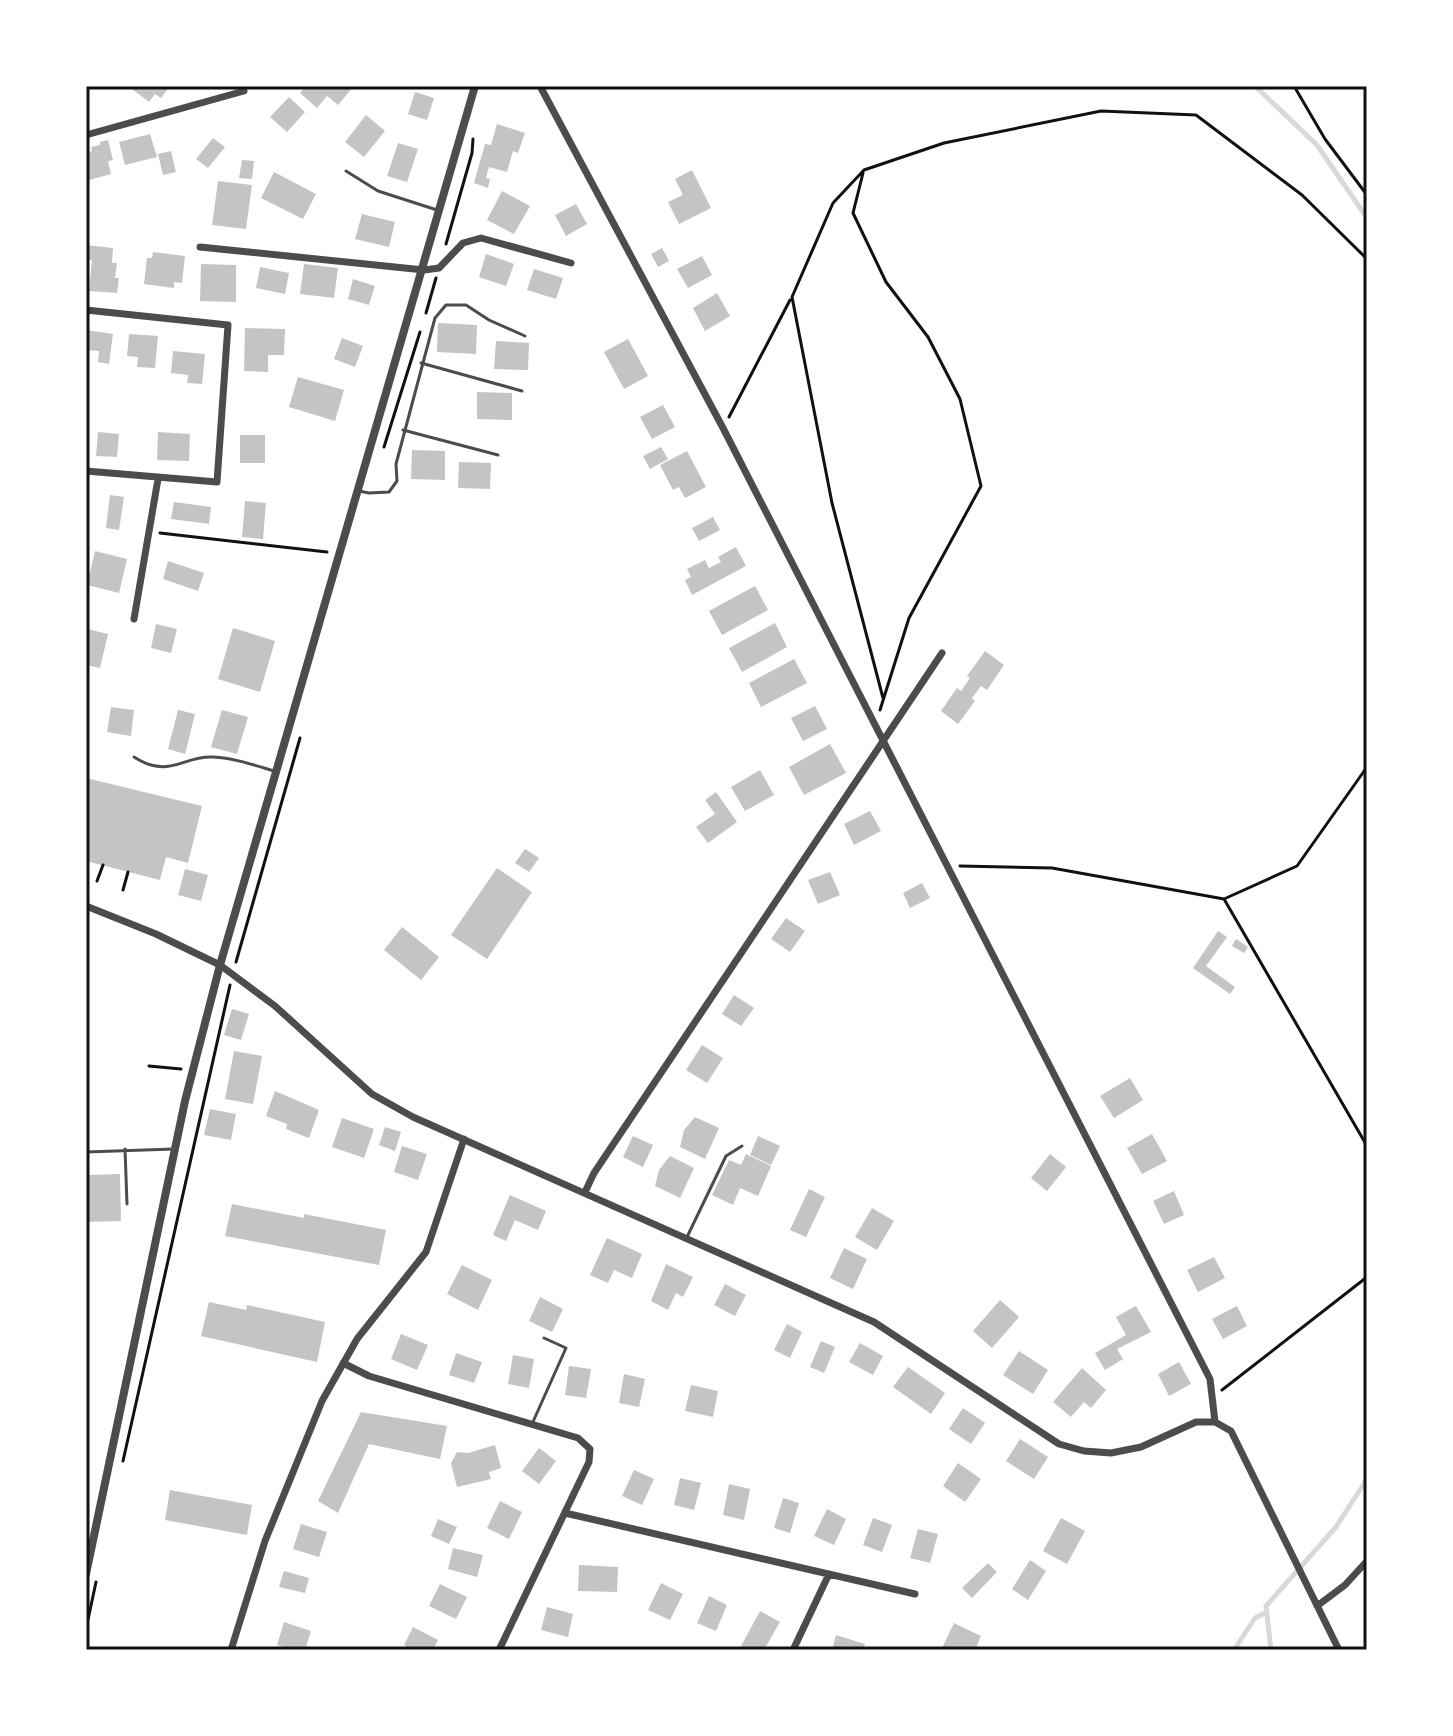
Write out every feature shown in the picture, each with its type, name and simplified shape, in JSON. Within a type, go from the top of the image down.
[{"type":"street","points":[[86,1574],[175,1149],[220,965],[475,86]]},
{"type":"street","points":[[540,86],[723,428],[1210,1379],[1215,1422]]},
{"type":"street","points":[[86,135],[244,91]]},
{"type":"street","points":[[200,247],[424,270],[439,268],[463,243],[481,238],[571,263]]},
{"type":"street","points":[[86,310],[228,325],[217,482],[86,471]]},
{"type":"street","points":[[134,619],[158,479]]},
{"type":"street","points":[[585,1192],[594,1173],[942,653]]},
{"type":"street","points":[[86,906],[156,934],[220,965],[275,1006],[372,1094],[464,1139],[874,1322],[1059,1444],[1084,1451],[1111,1453],[1141,1447],[1196,1422],[1215,1422],[1231,1431],[1339,1650]]},
{"type":"street","points":[[231,1650],[265,1541],[322,1401],[357,1339],[426,1252],[464,1139]]},
{"type":"street","points":[[343,1363],[369,1376],[578,1438],[590,1449],[589,1462],[499,1650]]},
{"type":"street","points":[[565,1513],[915,1594]]},
{"type":"street","points":[[1317,1606],[1345,1585],[1367,1561]]},
{"type":"street","points":[[793,1650],[829,1574]]},
{"type":"lane","points":[[346,171],[378,191],[440,211]]},
{"type":"lane","points":[[358,490],[389,492],[397,481],[396,464],[421,363],[435,318],[446,305],[466,305],[489,320],[525,336]]},
{"type":"lane","points":[[421,363],[522,391]]},
{"type":"lane","points":[[403,430],[498,455]]},
{"type":"lane","points":[[134,757],[165,767],[180,766],[209,756],[274,771]]},
{"type":"lane","points":[[687,1237],[726,1156],[742,1146]]},
{"type":"lane","points":[[125,1149],[127,1204]]},
{"type":"lane","points":[[86,1152],[175,1149]]},
{"type":"lane","points":[[532,1424],[566,1348],[544,1338]]},
{"type":"path","points":[[1294,86],[1325,139],[1367,195]]},
{"type":"path","points":[[723,428],[792,297],[833,203],[864,170],[944,143],[1101,111],[1196,115],[1302,195],[1367,259]]},
{"type":"path","points":[[383,451],[472,153],[474,130]]},
{"type":"path","points":[[864,170],[853,213],[886,282],[928,337],[960,399],[981,486],[909,618],[875,724]]},
{"type":"path","points":[[792,297],[832,503],[883,698]]},
{"type":"path","points":[[149,532],[339,554]]},
{"type":"path","points":[[120,1474],[233,974],[301,734]]},
{"type":"path","points":[[948,865],[1052,868],[1224,899],[1297,866],[1367,767]]},
{"type":"path","points":[[97,881],[103,865]]},
{"type":"path","points":[[123,890],[128,872]]},
{"type":"path","points":[[1224,899],[1367,1146]]},
{"type":"path","points":[[149,1066],[170,1066]]},
{"type":"path","points":[[1213,1397],[1367,1277]]},
{"type":"path","points":[[86,1629],[96,1582]]},
{"type":"building","points":[[128,86],[170,86],[161,98],[155,94],[149,102]]},
{"type":"building","points":[[306,86],[354,86],[338,105],[327,96],[317,108],[300,93]]},
{"type":"building","points":[[415,92],[434,98],[427,120],[408,114]]},
{"type":"building","points":[[289,97],[305,112],[287,132],[270,117]]},
{"type":"building","points":[[366,115],[385,131],[364,157],[345,142]]},
{"type":"building","points":[[497,124],[525,133],[518,153],[513,151],[507,172],[489,167],[486,178],[490,179],[488,188],[474,183],[485,144],[491,145]]},
{"type":"building","points":[[150,134],[157,157],[125,165],[119,142]]},
{"type":"building","points":[[213,138],[225,147],[208,168],[196,159]]},
{"type":"building","points":[[108,140],[113,160],[108,161],[111,174],[86,181],[86,153],[92,151],[91,147]]},
{"type":"building","points":[[398,143],[418,149],[407,182],[387,176]]},
{"type":"building","points":[[171,151],[176,172],[163,175],[158,154]]},
{"type":"building","points":[[242,160],[254,161],[252,179],[239,178]]},
{"type":"building","points":[[692,170],[711,208],[679,224],[668,202],[683,195],[675,179]]},
{"type":"building","points":[[274,172],[316,194],[303,219],[261,198]]},
{"type":"building","points":[[218,181],[252,185],[246,229],[212,225]]},
{"type":"building","points":[[502,191],[530,206],[514,234],[487,220]]},
{"type":"building","points":[[576,204],[587,224],[566,236],[555,215]]},
{"type":"building","points":[[362,214],[395,222],[389,247],[355,239]]},
{"type":"building","points":[[86,245],[113,248],[112,263],[117,263],[115,278],[119,278],[117,293],[89,291],[92,260],[86,260]]},
{"type":"building","points":[[662,248],[669,261],[658,267],[651,254]]},
{"type":"building","points":[[153,252],[185,256],[182,283],[174,282],[174,288],[144,284],[147,258],[152,258]]},
{"type":"building","points":[[486,254],[514,264],[506,286],[479,277]]},
{"type":"building","points":[[702,256],[712,275],[688,288],[677,269]]},
{"type":"building","points":[[201,264],[236,265],[236,302],[200,301]]},
{"type":"building","points":[[304,264],[338,268],[334,298],[300,294]]},
{"type":"building","points":[[260,267],[289,273],[285,294],[256,288]]},
{"type":"building","points":[[534,269],[563,278],[556,299],[527,290]]},
{"type":"building","points":[[353,279],[375,286],[369,305],[348,299]]},
{"type":"building","points":[[717,293],[730,316],[705,331],[693,308]]},
{"type":"building","points":[[438,323],[477,325],[476,354],[437,352]]},
{"type":"building","points":[[245,328],[285,329],[284,355],[268,355],[268,372],[244,371]]},
{"type":"building","points":[[86,330],[113,334],[109,364],[98,362],[99,351],[86,350]]},
{"type":"building","points":[[129,334],[158,336],[155,368],[137,367],[138,357],[127,356]]},
{"type":"building","points":[[342,338],[363,346],[355,367],[334,359]]},
{"type":"building","points":[[628,339],[648,376],[624,389],[604,352]]},
{"type":"building","points":[[496,341],[529,343],[528,370],[494,369]]},
{"type":"building","points":[[173,351],[205,354],[202,384],[187,383],[188,375],[171,373]]},
{"type":"building","points":[[298,377],[344,390],[335,421],[289,407]]},
{"type":"building","points":[[477,392],[512,393],[512,420],[477,419]]},
{"type":"building","points":[[663,405],[675,427],[652,439],[640,417]]},
{"type":"building","points":[[98,432],[119,434],[117,457],[96,456]]},
{"type":"building","points":[[158,432],[190,434],[189,461],[157,460]]},
{"type":"building","points":[[240,435],[265,435],[265,463],[240,463]]},
{"type":"building","points":[[661,447],[668,459],[650,469],[643,456]]},
{"type":"building","points":[[412,450],[445,451],[445,480],[411,479]]},
{"type":"building","points":[[687,451],[706,487],[685,498],[679,487],[673,490],[660,465]]},
{"type":"building","points":[[459,462],[491,463],[490,489],[458,488]]},
{"type":"building","points":[[110,495],[124,497],[119,530],[106,528]]},
{"type":"building","points":[[245,501],[266,503],[263,539],[242,537]]},
{"type":"building","points":[[174,502],[211,507],[209,524],[171,519]]},
{"type":"building","points":[[713,517],[720,530],[699,541],[692,528]]},
{"type":"building","points":[[736,547],[746,566],[692,595],[685,580],[691,577],[687,569],[705,560],[709,568],[721,562],[718,557]]},
{"type":"building","points":[[95,551],[127,559],[119,593],[87,585]]},
{"type":"building","points":[[168,561],[204,573],[198,591],[163,579]]},
{"type":"building","points":[[755,586],[768,610],[722,635],[709,611]]},
{"type":"building","points":[[775,623],[787,647],[742,672],[729,648]]},
{"type":"building","points":[[156,624],[177,629],[171,653],[151,648]]},
{"type":"building","points":[[233,628],[275,641],[260,692],[218,679]]},
{"type":"building","points":[[87,629],[108,634],[100,668],[86,665]]},
{"type":"building","points":[[985,651],[1004,665],[987,690],[981,686],[972,698],[975,701],[958,724],[941,711],[957,688],[961,691],[970,678],[967,676]]},
{"type":"building","points":[[794,659],[807,683],[761,707],[749,683]]},
{"type":"building","points":[[815,706],[827,729],[803,741],[791,718]]},
{"type":"building","points":[[111,707],[134,710],[131,736],[107,732]]},
{"type":"building","points":[[178,710],[195,714],[185,754],[168,749]]},
{"type":"building","points":[[222,710],[248,717],[237,754],[211,747]]},
{"type":"building","points":[[830,744],[846,773],[804,795],[789,767]]},
{"type":"building","points":[[760,770],[774,795],[745,811],[731,787]]},
{"type":"building","points":[[86,778],[202,806],[188,863],[166,857],[160,880],[86,861]]},
{"type":"building","points":[[716,792],[737,822],[708,843],[696,827],[715,814],[705,800]]},
{"type":"building","points":[[870,811],[881,831],[854,845],[844,824]]},
{"type":"building","points":[[525,849],[539,858],[529,872],[515,863]]},
{"type":"building","points":[[497,868],[532,892],[487,959],[451,935]]},
{"type":"building","points":[[185,869],[208,875],[201,901],[178,895]]},
{"type":"building","points":[[830,872],[840,895],[818,904],[808,880]]},
{"type":"building","points":[[922,883],[930,898],[910,908],[903,893]]},
{"type":"building","points":[[786,918],[805,931],[790,952],[771,939]]},
{"type":"building","points":[[402,927],[439,957],[421,980],[384,950]]},
{"type":"building","points":[[1218,931],[1227,937],[1206,966],[1235,987],[1230,994],[1193,968]]},
{"type":"building","points":[[1236,939],[1248,947],[1244,953],[1232,946]]},
{"type":"building","points":[[734,995],[754,1008],[741,1026],[722,1014]]},
{"type":"building","points":[[232,1009],[249,1014],[241,1040],[224,1035]]},
{"type":"building","points":[[702,1045],[723,1058],[707,1083],[686,1070]]},
{"type":"building","points":[[234,1051],[262,1056],[253,1104],[225,1099]]},
{"type":"building","points":[[1130,1078],[1143,1100],[1114,1118],[1100,1096]]},
{"type":"building","points":[[275,1091],[319,1110],[309,1138],[286,1129],[287,1124],[266,1116]]},
{"type":"building","points":[[210,1109],[236,1114],[231,1140],[204,1135]]},
{"type":"building","points":[[695,1117],[719,1128],[705,1159],[680,1147],[684,1130]]},
{"type":"building","points":[[342,1118],[374,1129],[364,1158],[332,1147]]},
{"type":"building","points":[[385,1127],[401,1132],[395,1151],[379,1145]]},
{"type":"building","points":[[1152,1134],[1167,1161],[1142,1174],[1127,1148]]},
{"type":"building","points":[[633,1136],[653,1145],[643,1167],[623,1157]]},
{"type":"building","points":[[758,1136],[780,1146],[771,1165],[750,1155]]},
{"type":"building","points":[[402,1146],[427,1154],[418,1180],[394,1172]]},
{"type":"building","points":[[746,1154],[771,1166],[758,1196],[740,1188],[733,1205],[712,1195],[729,1160],[741,1165]]},
{"type":"building","points":[[1050,1154],[1066,1167],[1047,1191],[1031,1178]]},
{"type":"building","points":[[670,1156],[694,1168],[680,1198],[655,1186],[659,1170]]},
{"type":"building","points":[[120,1174],[121,1221],[86,1222],[86,1175]]},
{"type":"building","points":[[809,1189],[825,1197],[806,1237],[790,1230]]},
{"type":"building","points":[[1174,1191],[1184,1215],[1164,1224],[1153,1201]]},
{"type":"building","points":[[510,1195],[546,1211],[538,1230],[515,1220],[506,1241],[493,1235]]},
{"type":"building","points":[[232,1204],[386,1230],[379,1265],[225,1236]]},
{"type":"building","points":[[872,1208],[894,1221],[877,1250],[855,1237]]},
{"type":"building","points":[[607,1238],[642,1254],[632,1278],[614,1270],[608,1283],[590,1275]]},
{"type":"building","points":[[844,1248],[867,1259],[853,1289],[830,1278]]},
{"type":"building","points":[[1214,1257],[1225,1278],[1198,1292],[1187,1270]]},
{"type":"building","points":[[666,1264],[693,1277],[683,1297],[676,1293],[668,1310],[651,1301]]},
{"type":"building","points":[[462,1265],[492,1280],[478,1310],[447,1294]]},
{"type":"building","points":[[725,1284],[746,1295],[735,1316],[714,1305]]},
{"type":"building","points":[[540,1297],[563,1309],[552,1332],[529,1321]]},
{"type":"building","points":[[1000,1300],[1019,1317],[992,1348],[973,1331]]},
{"type":"building","points":[[209,1302],[246,1310],[247,1305],[325,1322],[317,1362],[201,1336]]},
{"type":"building","points":[[1136,1306],[1151,1332],[1117,1349],[1123,1359],[1105,1370],[1095,1353],[1126,1335],[1116,1317]]},
{"type":"building","points":[[1237,1306],[1247,1326],[1223,1339],[1212,1319]]},
{"type":"building","points":[[787,1324],[802,1332],[790,1358],[774,1350]]},
{"type":"building","points":[[401,1334],[428,1345],[417,1370],[391,1359]]},
{"type":"building","points":[[821,1341],[835,1347],[824,1373],[810,1367]]},
{"type":"building","points":[[860,1343],[883,1356],[873,1375],[849,1362]]},
{"type":"building","points":[[1019,1351],[1048,1370],[1033,1394],[1003,1375]]},
{"type":"building","points":[[456,1353],[482,1362],[474,1383],[449,1375]]},
{"type":"building","points":[[513,1355],[534,1359],[529,1388],[508,1384]]},
{"type":"building","points":[[1179,1362],[1191,1384],[1169,1396],[1158,1374]]},
{"type":"building","points":[[569,1366],[591,1369],[586,1398],[565,1395]]},
{"type":"building","points":[[908,1367],[945,1393],[931,1414],[893,1387]]},
{"type":"building","points":[[1082,1368],[1106,1390],[1091,1408],[1084,1402],[1071,1417],[1053,1402]]},
{"type":"building","points":[[624,1374],[645,1379],[639,1407],[619,1403]]},
{"type":"building","points":[[691,1385],[718,1391],[713,1417],[685,1411]]},
{"type":"building","points":[[963,1408],[985,1423],[971,1444],[949,1429]]},
{"type":"building","points":[[361,1412],[447,1426],[440,1459],[369,1444],[338,1513],[318,1501]]},
{"type":"building","points":[[1020,1439],[1048,1457],[1034,1479],[1006,1461]]},
{"type":"building","points":[[495,1445],[501,1468],[489,1472],[491,1479],[457,1487],[451,1463],[457,1452],[468,1453]]},
{"type":"building","points":[[539,1448],[556,1461],[539,1484],[522,1471]]},
{"type":"building","points":[[958,1463],[981,1479],[965,1502],[943,1486]]},
{"type":"building","points":[[634,1470],[654,1479],[642,1505],[622,1496]]},
{"type":"building","points":[[680,1478],[701,1483],[694,1510],[674,1505]]},
{"type":"building","points":[[729,1484],[750,1489],[744,1520],[723,1515]]},
{"type":"building","points":[[170,1490],[252,1505],[247,1535],[165,1520]]},
{"type":"building","points":[[783,1498],[799,1503],[790,1533],[774,1528]]},
{"type":"building","points":[[500,1501],[522,1512],[509,1539],[487,1528]]},
{"type":"building","points":[[827,1509],[846,1519],[834,1545],[814,1536]]},
{"type":"building","points":[[873,1518],[892,1525],[882,1552],[863,1545]]},
{"type":"building","points":[[1061,1518],[1085,1531],[1067,1564],[1043,1551]]},
{"type":"building","points":[[438,1519],[457,1527],[449,1544],[431,1536]]},
{"type":"building","points":[[301,1524],[327,1532],[319,1557],[293,1549]]},
{"type":"building","points":[[918,1529],[938,1534],[930,1563],[910,1558]]},
{"type":"building","points":[[453,1548],[483,1555],[477,1577],[448,1569]]},
{"type":"building","points":[[1030,1560],[1046,1571],[1028,1600],[1012,1589]]},
{"type":"building","points":[[988,1563],[997,1572],[972,1598],[962,1588]]},
{"type":"building","points":[[579,1565],[618,1567],[617,1592],[578,1591]]},
{"type":"building","points":[[284,1571],[309,1578],[305,1593],[279,1587]]},
{"type":"building","points":[[661,1583],[683,1594],[670,1620],[648,1610]]},
{"type":"building","points":[[440,1584],[467,1597],[456,1619],[429,1606]]},
{"type":"building","points":[[709,1596],[727,1605],[716,1631],[697,1623]]},
{"type":"building","points":[[547,1607],[573,1614],[568,1637],[541,1630]]},
{"type":"building","points":[[760,1611],[780,1622],[764,1650],[748,1650],[741,1646]]},
{"type":"building","points":[[284,1622],[311,1631],[305,1650],[277,1645]]},
{"type":"building","points":[[954,1623],[981,1636],[975,1650],[941,1650]]},
{"type":"building","points":[[413,1627],[438,1640],[433,1650],[413,1650],[404,1645]]},
{"type":"building","points":[[836,1635],[865,1644],[863,1650],[832,1650]]},
{"type":"waterway","points":[[1255,86],[1317,145],[1367,218]]},
{"type":"waterway","points":[[1271,1650],[1266,1606],[1336,1527],[1367,1479]]},
{"type":"waterway","points":[[1234,1650],[1255,1618],[1265,1613]]}]
